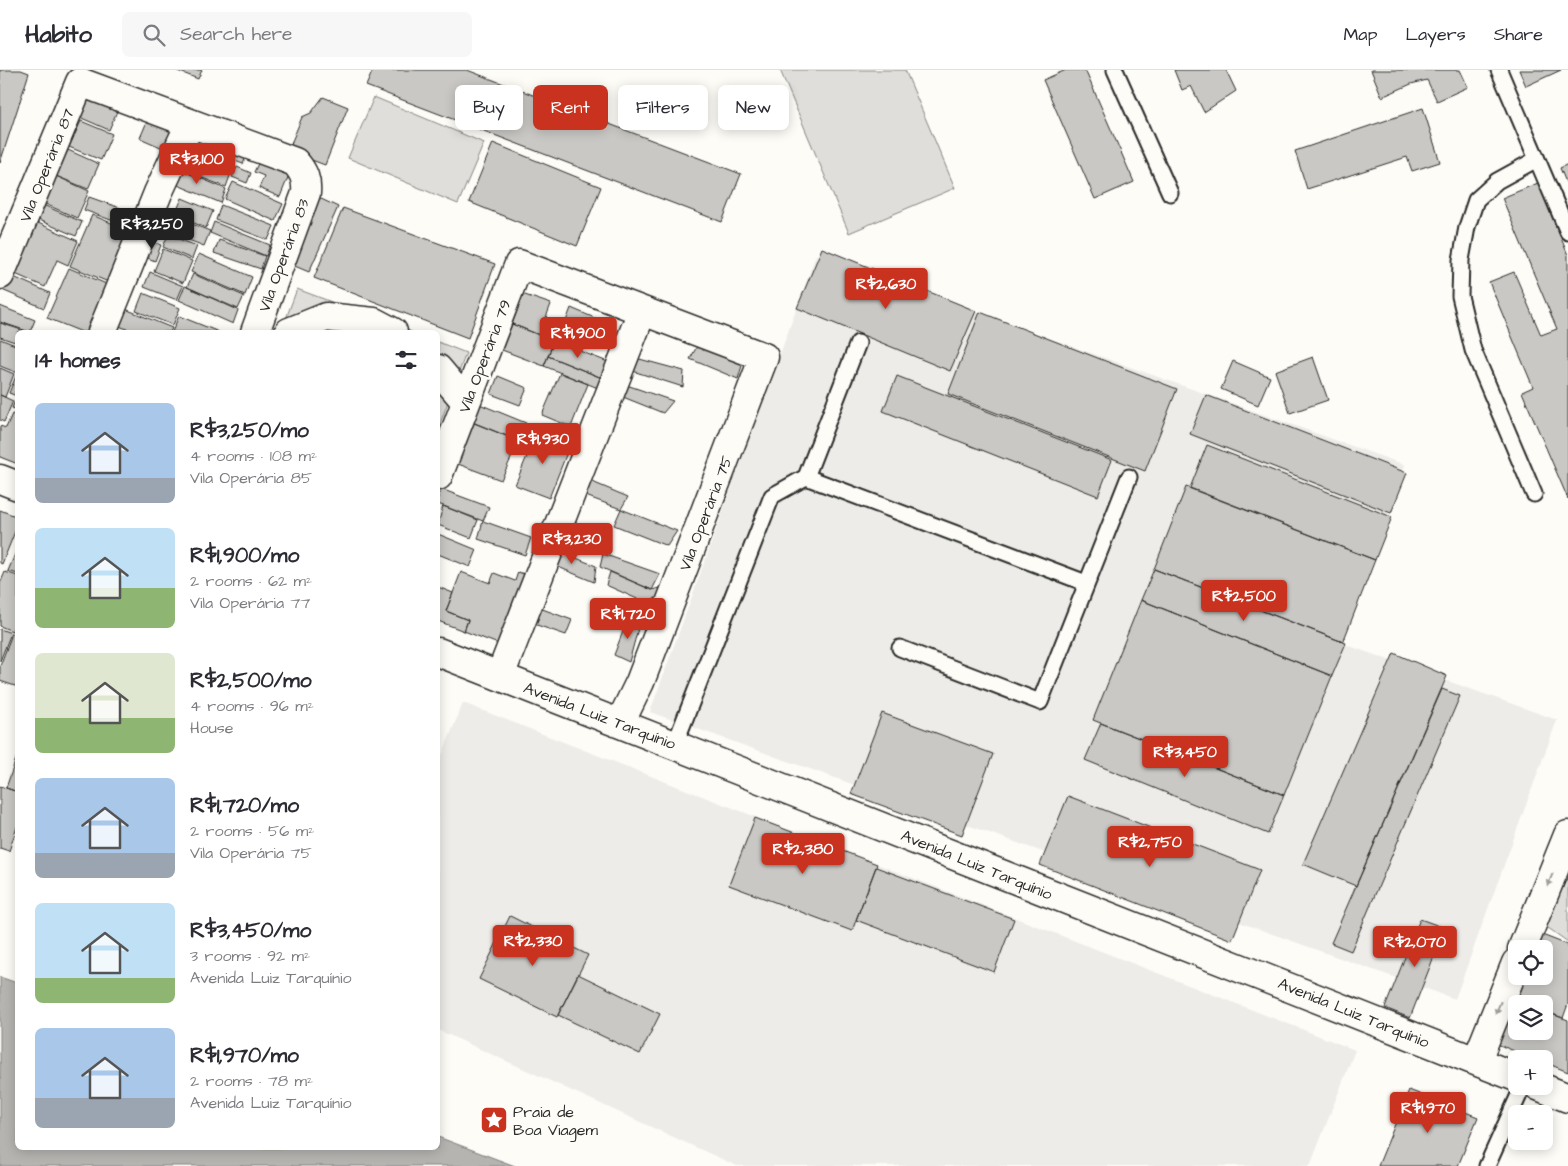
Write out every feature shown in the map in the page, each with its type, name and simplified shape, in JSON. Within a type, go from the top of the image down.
[{"type":"street","name":"Vila Operária 87","points":[[0,275],[80,82],[190,124]]},
{"type":"street","name":"Vila Operária 83","points":[[190,124],[295,162],[305,177],[306,193],[256,330]]},
{"type":"street","points":[[103,330],[158,192],[190,124]]},
{"type":"street","name":"Vila Operária 79","points":[[440,471],[519,264],[642,311]]},
{"type":"street","points":[[500,676],[642,311]]},
{"type":"street","name":"Vila Operária 75","points":[[620,723],[640,682],[764,357],[642,311]]},
{"type":"street","points":[[293,330],[326,317],[374,322],[389,330]]},
{"type":"street","points":[[440,371],[466,402]]},
{"type":"street","points":[[0,479],[15,485]]},
{"type":"street","name":"Avenida Luiz Tarquínio","points":[[440,653],[1508,1074]]},
{"type":"street","points":[[1526,940],[1568,835]]},
{"type":"street","points":[[1476,1060],[1508,982]]},
{"type":"street","points":[[1553,1092],[1568,1098]]},
{"type":"lane","points":[[1115,70],[1170,193]]},
{"type":"lane","points":[[1499,70],[1568,232]]},
{"type":"lane","points":[[1534,494],[1473,350],[1460,296],[1461,260],[1467,227],[1476,200],[1496,180],[1536,159]]},
{"type":"lane","points":[[675,744],[772,496],[806,478],[858,343]]},
{"type":"lane","points":[[900,648],[1040,702],[1129,477]]},
{"type":"lane","points":[[806,478],[1086,583]]},
{"type":"lane","points":[[1487,1166],[1519,1095]]},
{"type":"shaded area","points":[[780,70],[905,70],[955,188],[849,233],[789,91],[789,85],[786,85]]},
{"type":"shaded area","points":[[374,97],[484,143],[458,204],[348,158]]},
{"type":"shaded area","points":[[816,255],[1405,465],[1341,643],[1557,720],[1455,999],[650,712]]},
{"type":"shaded area","points":[[297,289],[407,330],[282,330]]},
{"type":"shaded area","points":[[440,343],[466,353],[440,424]]},
{"type":"shaded area","points":[[463,703],[1355,1050],[1310,1166],[737,1166],[440,1031],[440,760]]},
{"type":"shaded area","points":[[1568,875],[1568,942],[1544,925]]},
{"type":"shaded area","points":[[0,977],[15,982],[15,1150],[440,1150],[440,1138],[515,1166],[0,1166]]},
{"type":"building","points":[[0,70],[21,70],[29,73],[0,163]]},
{"type":"building","points":[[175,70],[202,70],[198,79]]},
{"type":"building","points":[[373,70],[467,70],[507,85],[455,85],[455,120],[366,86]]},
{"type":"building","points":[[1066,70],[1085,70],[1134,182],[1095,199],[1043,80]]},
{"type":"building","points":[[1174,70],[1226,70],[1236,91],[1204,112],[1191,86],[1182,90]]},
{"type":"building","points":[[1371,70],[1460,70],[1468,87],[1437,101],[1427,80],[1411,84],[1382,97]]},
{"type":"building","points":[[1519,70],[1561,70],[1526,86]]},
{"type":"building","points":[[88,91],[120,104],[109,130],[77,116]]},
{"type":"building","points":[[523,91],[533,95],[533,130],[608,130],[608,124],[618,127],[618,130],[625,130],[741,174],[722,222],[481,130],[523,130]]},
{"type":"building","points":[[323,97],[348,107],[325,165],[288,151],[302,117],[311,113]]},
{"type":"building","points":[[1423,108],[1440,162],[1412,171],[1407,157],[1307,189],[1295,151]]},
{"type":"building","points":[[151,112],[183,126],[172,152],[140,138]]},
{"type":"building","points":[[81,121],[112,134],[101,160],[69,147]]},
{"type":"building","points":[[198,131],[249,150],[243,164],[193,145]]},
{"type":"building","points":[[183,143],[235,162],[226,187],[174,167]]},
{"type":"building","points":[[493,143],[601,187],[577,246],[469,202]]},
{"type":"building","points":[[68,150],[99,164],[88,189],[56,176]]},
{"type":"building","points":[[263,153],[293,165],[280,197],[259,188],[264,176],[254,172]]},
{"type":"building","points":[[1568,164],[1568,187],[1560,168]]},
{"type":"building","points":[[174,167],[226,189],[221,203],[168,181]]},
{"type":"building","points":[[237,167],[251,173],[247,183],[232,177]]},
{"type":"building","points":[[56,176],[89,191],[77,218],[43,203]]},
{"type":"building","points":[[233,182],[283,204],[275,221],[225,199]]},
{"type":"building","points":[[1538,183],[1568,255],[1568,499],[1522,392],[1533,387],[1489,282],[1514,272],[1541,335],[1557,329],[1502,198]]},
{"type":"building","points":[[315,196],[338,207],[309,272],[285,262]]},
{"type":"building","points":[[89,197],[140,215],[135,229],[84,210]]},
{"type":"building","points":[[182,198],[213,211],[206,228],[175,215]]},
{"type":"building","points":[[34,201],[82,222],[76,236],[36,219]]},
{"type":"building","points":[[221,205],[274,226],[268,240],[216,220]]},
{"type":"building","points":[[343,208],[495,264],[468,338],[314,278]]},
{"type":"building","points":[[158,211],[210,231],[204,246],[152,226]]},
{"type":"building","points":[[92,215],[140,235],[118,286],[70,266]]},
{"type":"building","points":[[36,222],[78,241],[68,265],[57,260],[45,287],[13,273]]},
{"type":"building","points":[[214,222],[270,245],[266,256],[210,233]]},
{"type":"building","points":[[168,235],[197,246],[192,259],[163,247]]},
{"type":"building","points":[[149,240],[161,245],[155,261],[143,256]]},
{"type":"building","points":[[219,240],[265,256],[261,269],[214,253]]},
{"type":"building","points":[[822,248],[976,311],[950,371],[797,308]]},
{"type":"building","points":[[163,249],[192,261],[183,283],[154,271]]},
{"type":"building","points":[[199,254],[252,277],[245,295],[191,272]]},
{"type":"building","points":[[69,268],[111,286],[92,330],[77,330],[47,318]]},
{"type":"building","points":[[150,272],[183,286],[177,300],[144,287]]},
{"type":"building","points":[[193,274],[244,296],[238,309],[187,287]]},
{"type":"building","points":[[9,275],[50,293],[44,308],[2,290]]},
{"type":"building","points":[[185,286],[238,310],[233,324],[179,300]]},
{"type":"building","points":[[143,293],[180,308],[173,325],[136,311]]},
{"type":"building","points":[[522,294],[551,304],[544,323],[563,329],[554,341],[512,324],[517,311],[513,306]]},
{"type":"building","points":[[0,306],[35,320],[31,330],[24,330],[0,322]]},
{"type":"building","points":[[118,306],[172,328],[171,330],[130,330],[111,323]]},
{"type":"building","points":[[571,308],[609,324],[601,345],[563,329]]},
{"type":"building","points":[[980,312],[1177,389],[1145,471],[948,394]]},
{"type":"building","points":[[179,316],[214,330],[173,330]]},
{"type":"building","points":[[0,323],[22,330],[15,330],[15,342],[0,337]]},
{"type":"building","points":[[512,324],[554,341],[544,366],[502,350]]},
{"type":"building","points":[[0,339],[15,345],[15,372],[0,366]]},
{"type":"building","points":[[554,341],[608,362],[602,378],[548,356]]},
{"type":"building","points":[[700,341],[744,359],[738,379],[690,359]]},
{"type":"building","points":[[548,356],[602,378],[598,388],[544,366]]},
{"type":"building","points":[[632,357],[684,371],[683,387],[620,367]]},
{"type":"building","points":[[1313,357],[1328,400],[1290,413],[1275,371]]},
{"type":"building","points":[[1233,361],[1270,377],[1258,405],[1221,389]]},
{"type":"building","points":[[0,368],[14,374],[5,397],[0,395]]},
{"type":"building","points":[[560,373],[588,384],[571,427],[542,415]]},
{"type":"building","points":[[498,376],[527,388],[520,405],[491,394]]},
{"type":"building","points":[[897,376],[1112,460],[1098,496],[883,411]]},
{"type":"building","points":[[15,378],[15,395],[9,393]]},
{"type":"building","points":[[615,381],[673,401],[663,413],[618,395]]},
{"type":"building","points":[[0,395],[13,401],[4,422],[0,420]]},
{"type":"building","points":[[1206,395],[1407,473],[1391,513],[1190,434]]},
{"type":"building","points":[[472,401],[526,423],[519,441],[465,419]]},
{"type":"building","points":[[12,414],[15,415],[15,463],[0,457],[0,426],[6,428]]},
{"type":"building","points":[[474,423],[519,441],[501,480],[458,464]]},
{"type":"building","points":[[537,432],[570,445],[549,498],[515,485]]},
{"type":"building","points":[[1207,445],[1392,517],[1375,560],[1190,488]]},
{"type":"building","points":[[578,476],[628,497],[621,509],[572,491]]},
{"type":"building","points":[[1186,487],[1375,560],[1343,642],[1154,569]]},
{"type":"building","points":[[441,489],[489,507],[483,521],[440,505]]},
{"type":"building","points":[[443,506],[478,520],[471,538],[440,526]]},
{"type":"building","points":[[621,509],[677,531],[667,546],[614,525]]},
{"type":"building","points":[[0,510],[15,516],[15,532],[2,564],[0,563]]},
{"type":"building","points":[[483,521],[531,538],[525,555],[478,539]]},
{"type":"building","points":[[440,535],[477,550],[470,567],[440,555]]},
{"type":"building","points":[[554,549],[596,566],[594,582],[544,561]]},
{"type":"building","points":[[15,554],[15,573],[8,571]]},
{"type":"building","points":[[603,554],[660,574],[652,590],[600,567]]},
{"type":"building","points":[[1154,569],[1346,643],[1332,676],[1141,600]]},
{"type":"building","points":[[5,572],[15,575],[15,624],[12,631],[0,626],[0,584]]},
{"type":"building","points":[[461,572],[490,583],[494,573],[515,581],[518,572],[527,575],[501,645],[464,631],[468,620],[446,611]]},
{"type":"building","points":[[610,572],[652,590],[663,587],[664,593],[651,601],[648,619],[641,616],[644,602],[606,585]]},
{"type":"building","points":[[440,588],[453,593],[446,611],[468,620],[464,631],[440,622]]},
{"type":"building","points":[[1141,600],[1332,676],[1284,795],[1093,720]]},
{"type":"building","points":[[537,607],[572,620],[566,635],[531,623]]},
{"type":"building","points":[[628,618],[640,621],[629,662],[614,655]]},
{"type":"building","points":[[15,626],[15,686],[0,681],[0,666]]},
{"type":"building","points":[[0,629],[11,633],[0,661]]},
{"type":"building","points":[[1394,653],[1447,676],[1356,886],[1303,864]]},
{"type":"building","points":[[1442,689],[1460,696],[1351,951],[1331,943]]},
{"type":"building","points":[[882,713],[993,754],[962,835],[851,794]]},
{"type":"building","points":[[1101,723],[1284,795],[1268,834],[1085,760]]},
{"type":"building","points":[[15,762],[15,791],[6,788]]},
{"type":"building","points":[[0,786],[15,791],[15,833],[9,851],[0,848]]},
{"type":"building","points":[[1068,796],[1260,870],[1232,940],[1040,865]]},
{"type":"building","points":[[755,818],[877,864],[852,931],[729,885]]},
{"type":"building","points":[[876,867],[1014,919],[994,972],[856,920]]},
{"type":"building","points":[[510,916],[588,955],[557,1017],[479,979]]},
{"type":"building","points":[[1420,919],[1445,928],[1410,1018],[1385,1008]]},
{"type":"building","points":[[1542,935],[1568,945],[1568,1004],[1563,1018],[1553,1014],[1553,995],[1519,995],[1523,985],[1553,985],[1553,940],[1540,940]]},
{"type":"building","points":[[578,974],[660,1014],[640,1054],[558,1015]]},
{"type":"building","points":[[1553,1014],[1568,1020],[1568,1072],[1553,1066],[1553,1050],[1512,1050],[1497,1044],[1508,1018],[1508,1040],[1553,1040]]},
{"type":"building","points":[[1409,1090],[1478,1117],[1458,1166],[1378,1166]]},
{"type":"place","name":"Praia de Boa Viagem","points":[[494,1120]]}]
